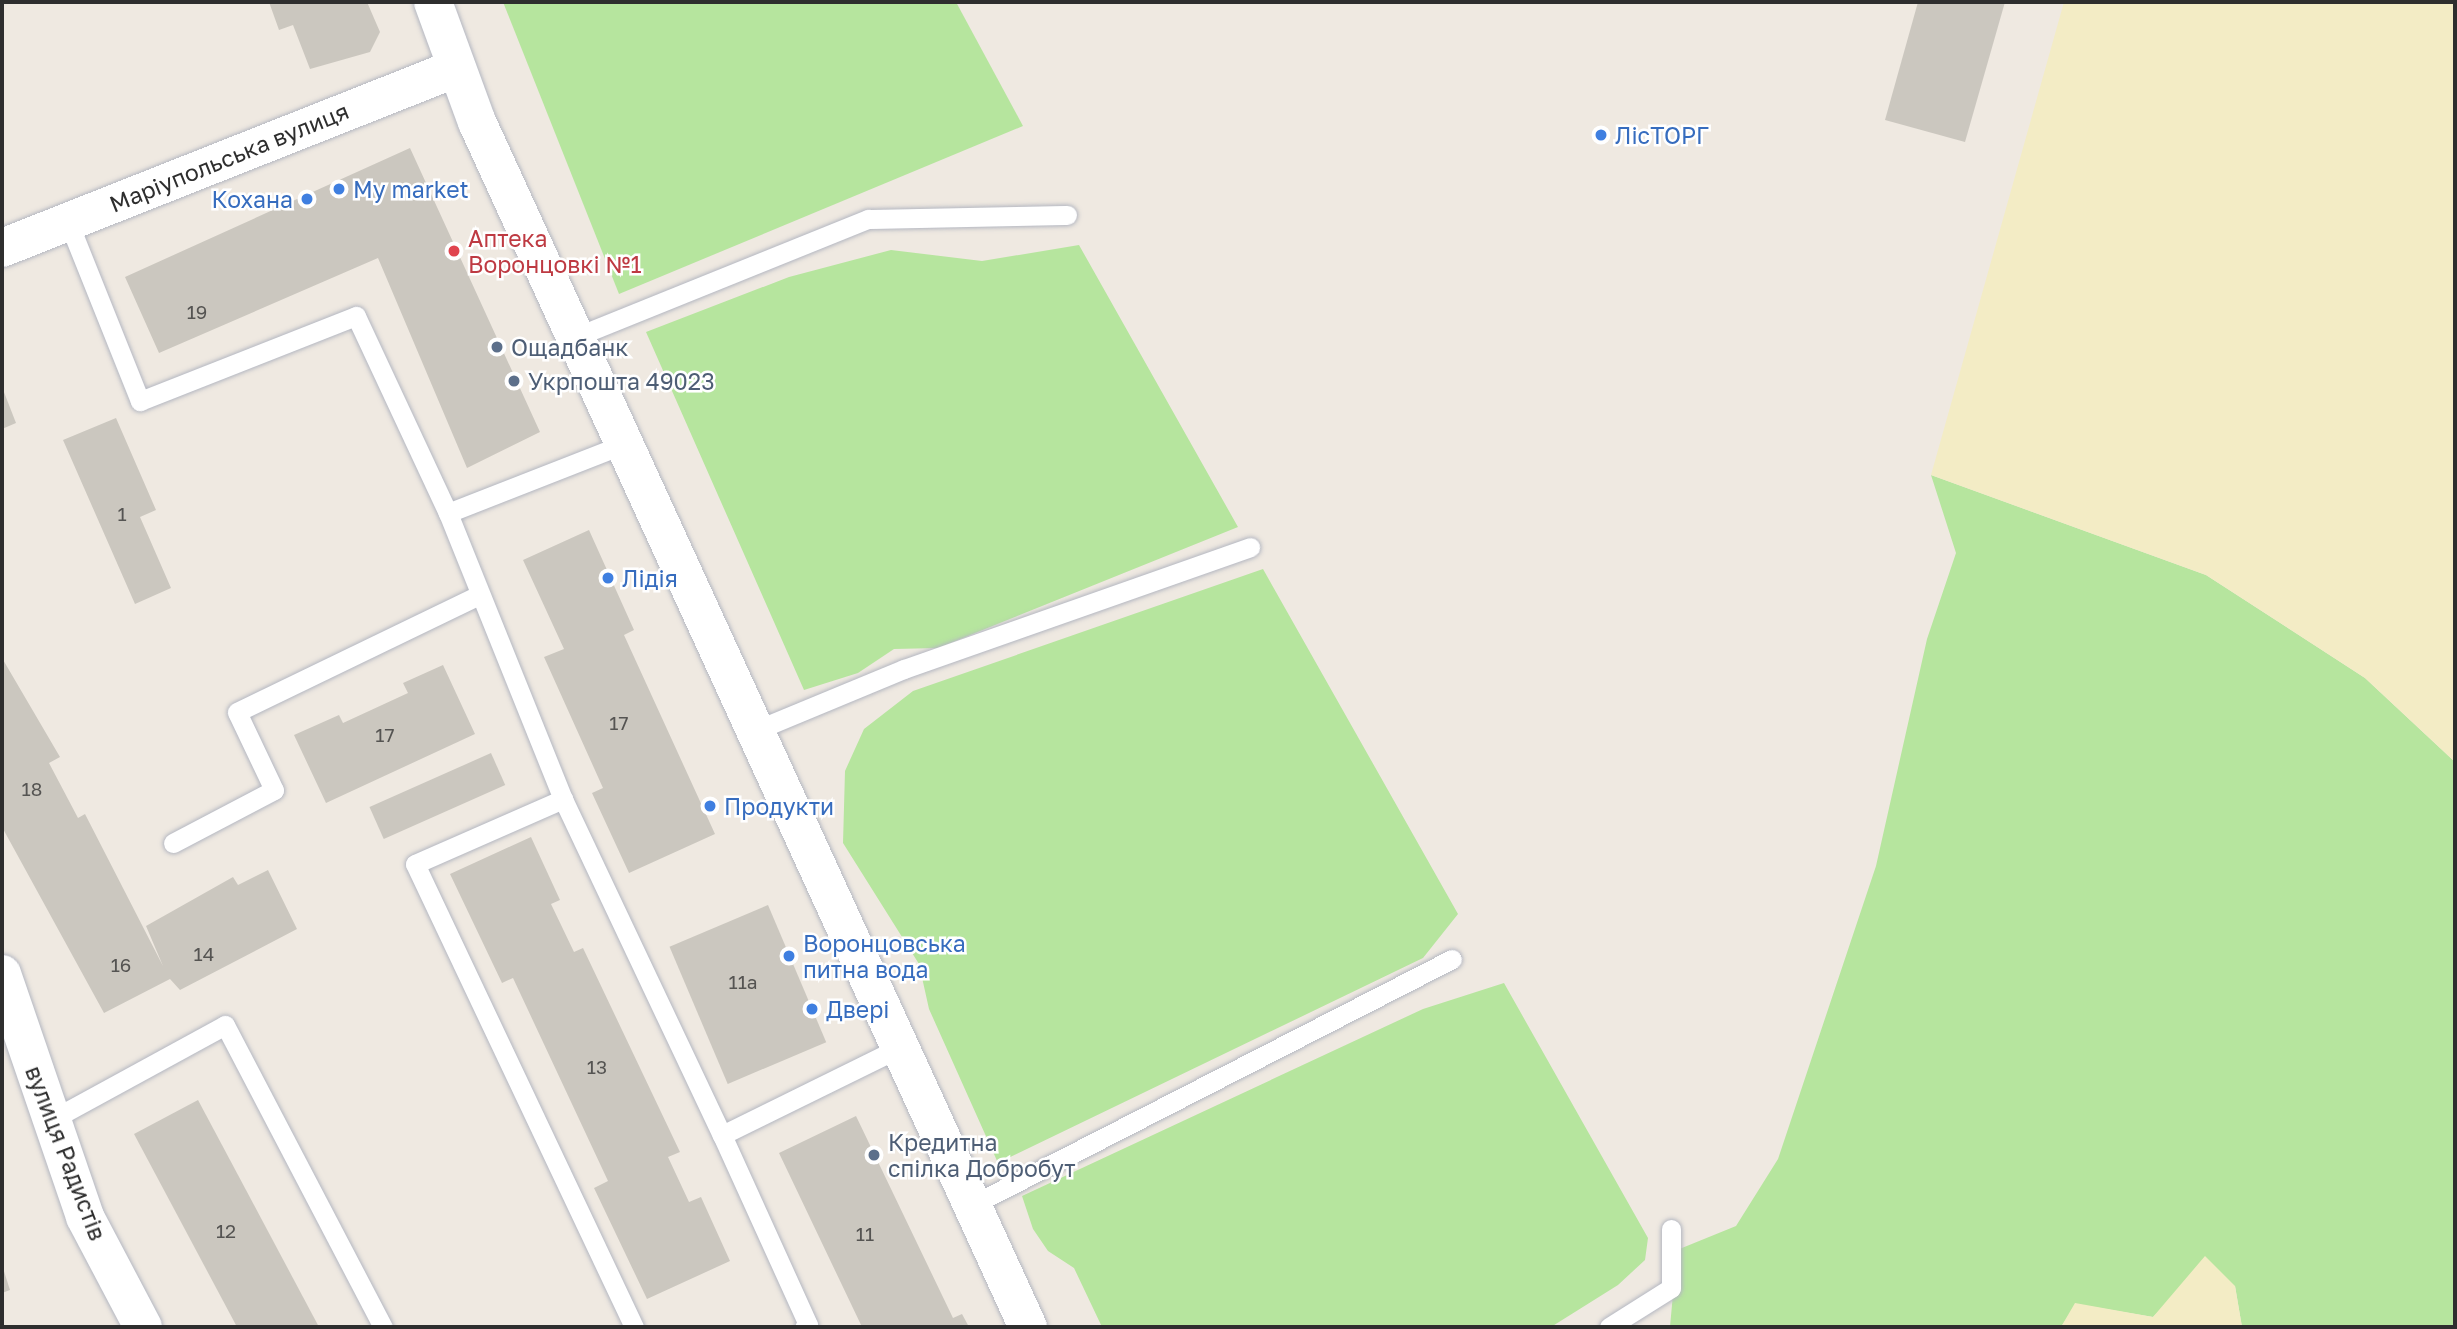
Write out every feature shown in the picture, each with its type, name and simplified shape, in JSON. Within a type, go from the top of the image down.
[{"type":"main road","points":[[433,2],[457,68],[903,1046],[1028,1327]]},
{"type":"main road","name":"Маріупольська вулиця","points":[[2,248],[457,68]]},
{"type":"main road","name":"вулиця Радистів","points":[[2,974],[85,1217],[142,1327]]},
{"type":"lane","points":[[578,337],[868,219],[1067,215]]},
{"type":"lane","points":[[68,221],[140,401],[356,316],[448,513],[477,596],[563,799],[722,1135],[807,1326]]},
{"type":"lane","points":[[448,513],[627,443]]},
{"type":"lane","points":[[759,729],[904,669],[1250,547]]},
{"type":"lane","points":[[173,843],[274,790],[237,712],[477,596]]},
{"type":"lane","points":[[563,799],[415,864],[634,1327]]},
{"type":"lane","points":[[974,1204],[1452,959]]},
{"type":"lane","points":[[51,1119],[225,1026],[383,1327]]},
{"type":"lane","points":[[722,1135],[903,1046]]},
{"type":"lane","points":[[1609,1327],[1671,1288],[1671,1229]]},
{"type":"green space","points":[[503,2],[956,2],[1023,126],[619,294]]},
{"type":"green space","points":[[1079,245],[1238,527],[938,648],[894,649],[858,673],[804,690],[646,332],[789,277],[891,250],[982,261]]},
{"type":"green space","points":[[1931,475],[2206,575],[2365,678],[2455,762],[2455,1327],[2242,1327],[2235,1286],[2178,1292],[2153,1317],[2076,1304],[2061,1327],[1670,1327],[1677,1250],[1736,1226],[1778,1159],[1876,866],[1927,639],[1956,553]]},
{"type":"green space","points":[[1263,569],[1458,914],[1423,958],[998,1163],[929,1009],[919,964],[843,843],[845,771],[864,729],[913,691]]},
{"type":"green space","points":[[1504,983],[1648,1238],[1645,1260],[1618,1285],[1551,1327],[1102,1327],[1074,1268],[1048,1251],[1033,1229],[1022,1196],[1423,1009]]},
{"type":"sand","points":[[2064,2],[2455,2],[2455,762],[2365,678],[2206,575],[1931,475]]},
{"type":"sand","points":[[2205,1256],[2235,1286],[2242,1327],[2061,1327],[2075,1303],[2153,1317]]},
{"type":"building","points":[[269,2],[367,2],[380,32],[370,52],[310,69],[293,25],[279,30]]},
{"type":"building","points":[[1918,2],[2005,2],[1965,142],[1885,120]]},
{"type":"building","points":[[410,148],[540,432],[467,468],[378,258],[159,353],[125,277]]},
{"type":"building","points":[[2,387],[16,423],[2,429]]},
{"type":"building","points":[[116,418],[156,510],[140,517],[171,588],[135,604],[63,440]]},
{"type":"building","points":[[589,530],[634,630],[624,635],[715,834],[629,873],[592,793],[603,788],[544,657],[564,649],[523,560]]},
{"type":"building","points":[[2,658],[60,757],[49,763],[78,818],[85,814],[163,966],[146,926],[233,877],[238,885],[268,870],[297,929],[180,990],[170,979],[104,1013],[2,827]]},
{"type":"building","points":[[443,665],[475,734],[326,803],[294,735],[339,715],[343,723],[408,693],[403,683]]},
{"type":"building","points":[[491,753],[505,785],[384,839],[369,807]]},
{"type":"building","points":[[531,837],[560,900],[551,904],[574,952],[583,948],[680,1152],[668,1157],[689,1202],[701,1197],[730,1261],[647,1299],[594,1188],[608,1181],[513,978],[502,983],[450,874]]},
{"type":"building","points":[[768,905],[826,1042],[728,1084],[670,947]]},
{"type":"building","points":[[198,1100],[319,1327],[237,1327],[134,1134]]},
{"type":"building","points":[[856,1116],[953,1318],[962,1314],[969,1327],[862,1327],[779,1153]]},
{"type":"building","points":[[2,1265],[10,1290],[2,1293]]},
{"type":"place","name":"ЛісТОРГ","points":[[1601,135]]},
{"type":"place","name":"My market","points":[[339,189]]},
{"type":"place","name":"Кохана","points":[[307,199]]},
{"type":"place","name":"Аптека Воронцовкі №1","points":[[454,251]]},
{"type":"place","name":"Ощадбанк","points":[[497,347]]},
{"type":"place","name":"Укрпошта 49023","points":[[514,381]]},
{"type":"place","name":"Лідія","points":[[608,578]]},
{"type":"place","name":"Продукти","points":[[710,806]]},
{"type":"place","name":"Воронцовська питна вода","points":[[789,956]]},
{"type":"place","name":"Двері","points":[[812,1009]]},
{"type":"place","name":"Кредитна спілка Добробут","points":[[874,1155]]}]
